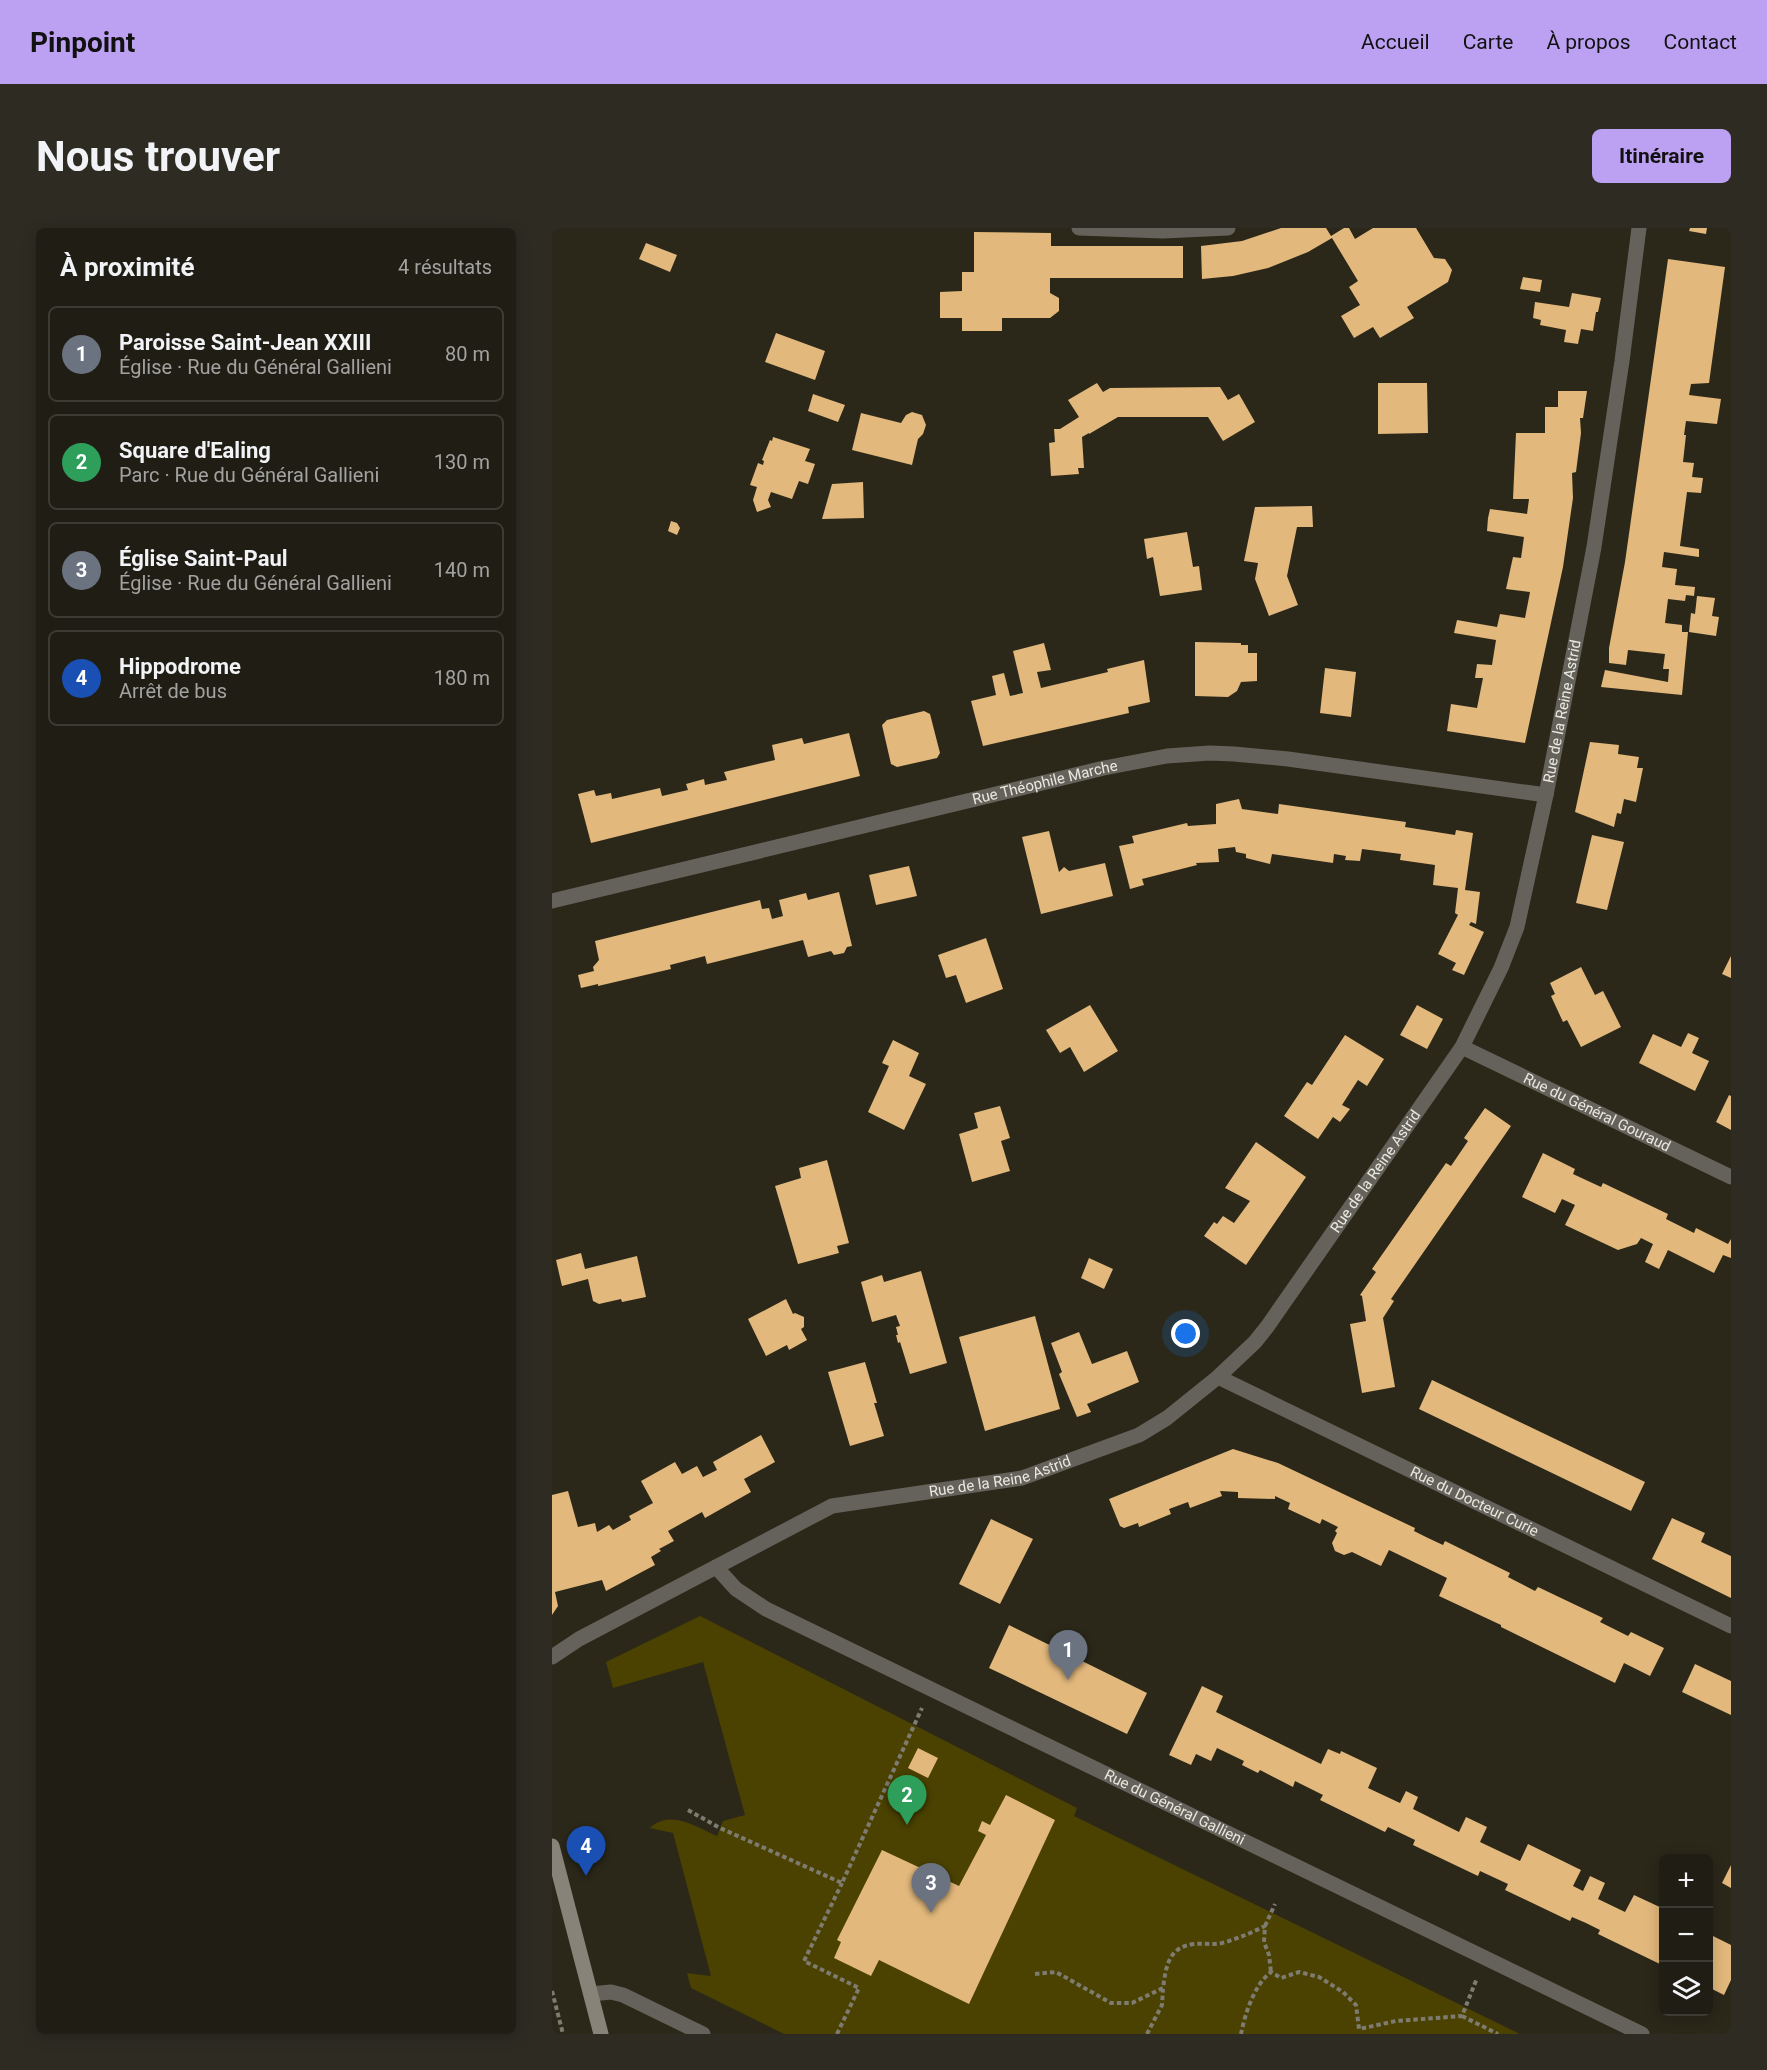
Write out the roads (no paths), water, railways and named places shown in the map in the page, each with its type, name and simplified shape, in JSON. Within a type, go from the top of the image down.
[{"type":"main road","points":[[552,1846],[602,2034]]},
{"type":"street","points":[[1079,228],[1163,231],[1228,228]]},
{"type":"street","name":"Rue de la Reine Astrid","points":[[552,1657],[579,1639],[832,1506],[1022,1478],[1139,1435],[1167,1418],[1218,1377],[1255,1342],[1267,1327],[1462,1047],[1501,968],[1517,927],[1546,795],[1598,528],[1639,228]]},
{"type":"street","name":"Rue Théophile Marche","points":[[552,901],[1104,768],[1167,756],[1210,753],[1261,756],[1546,795]]},
{"type":"street","name":"Rue du Général Gouraud","points":[[1462,1047],[1731,1177]]},
{"type":"street","name":"Rue du Docteur Curie","points":[[1218,1377],[1731,1626]]},
{"type":"street","name":"Rue du Général Gallieni","points":[[716,1567],[736,1589],[766,1609],[1642,2034]]},
{"type":"street","points":[[591,1994],[611,1992],[623,1995],[703,2034]]},
{"type":"place","name":"Paroisse Saint-Jean XXIII","points":[[1068,1680]]},
{"type":"place","name":"Square d'Ealing","points":[[907,1825]]},
{"type":"place","name":"Hippodrome","points":[[586,1876]]},
{"type":"place","name":"Église Saint-Paul","points":[[931,1913]]}]
